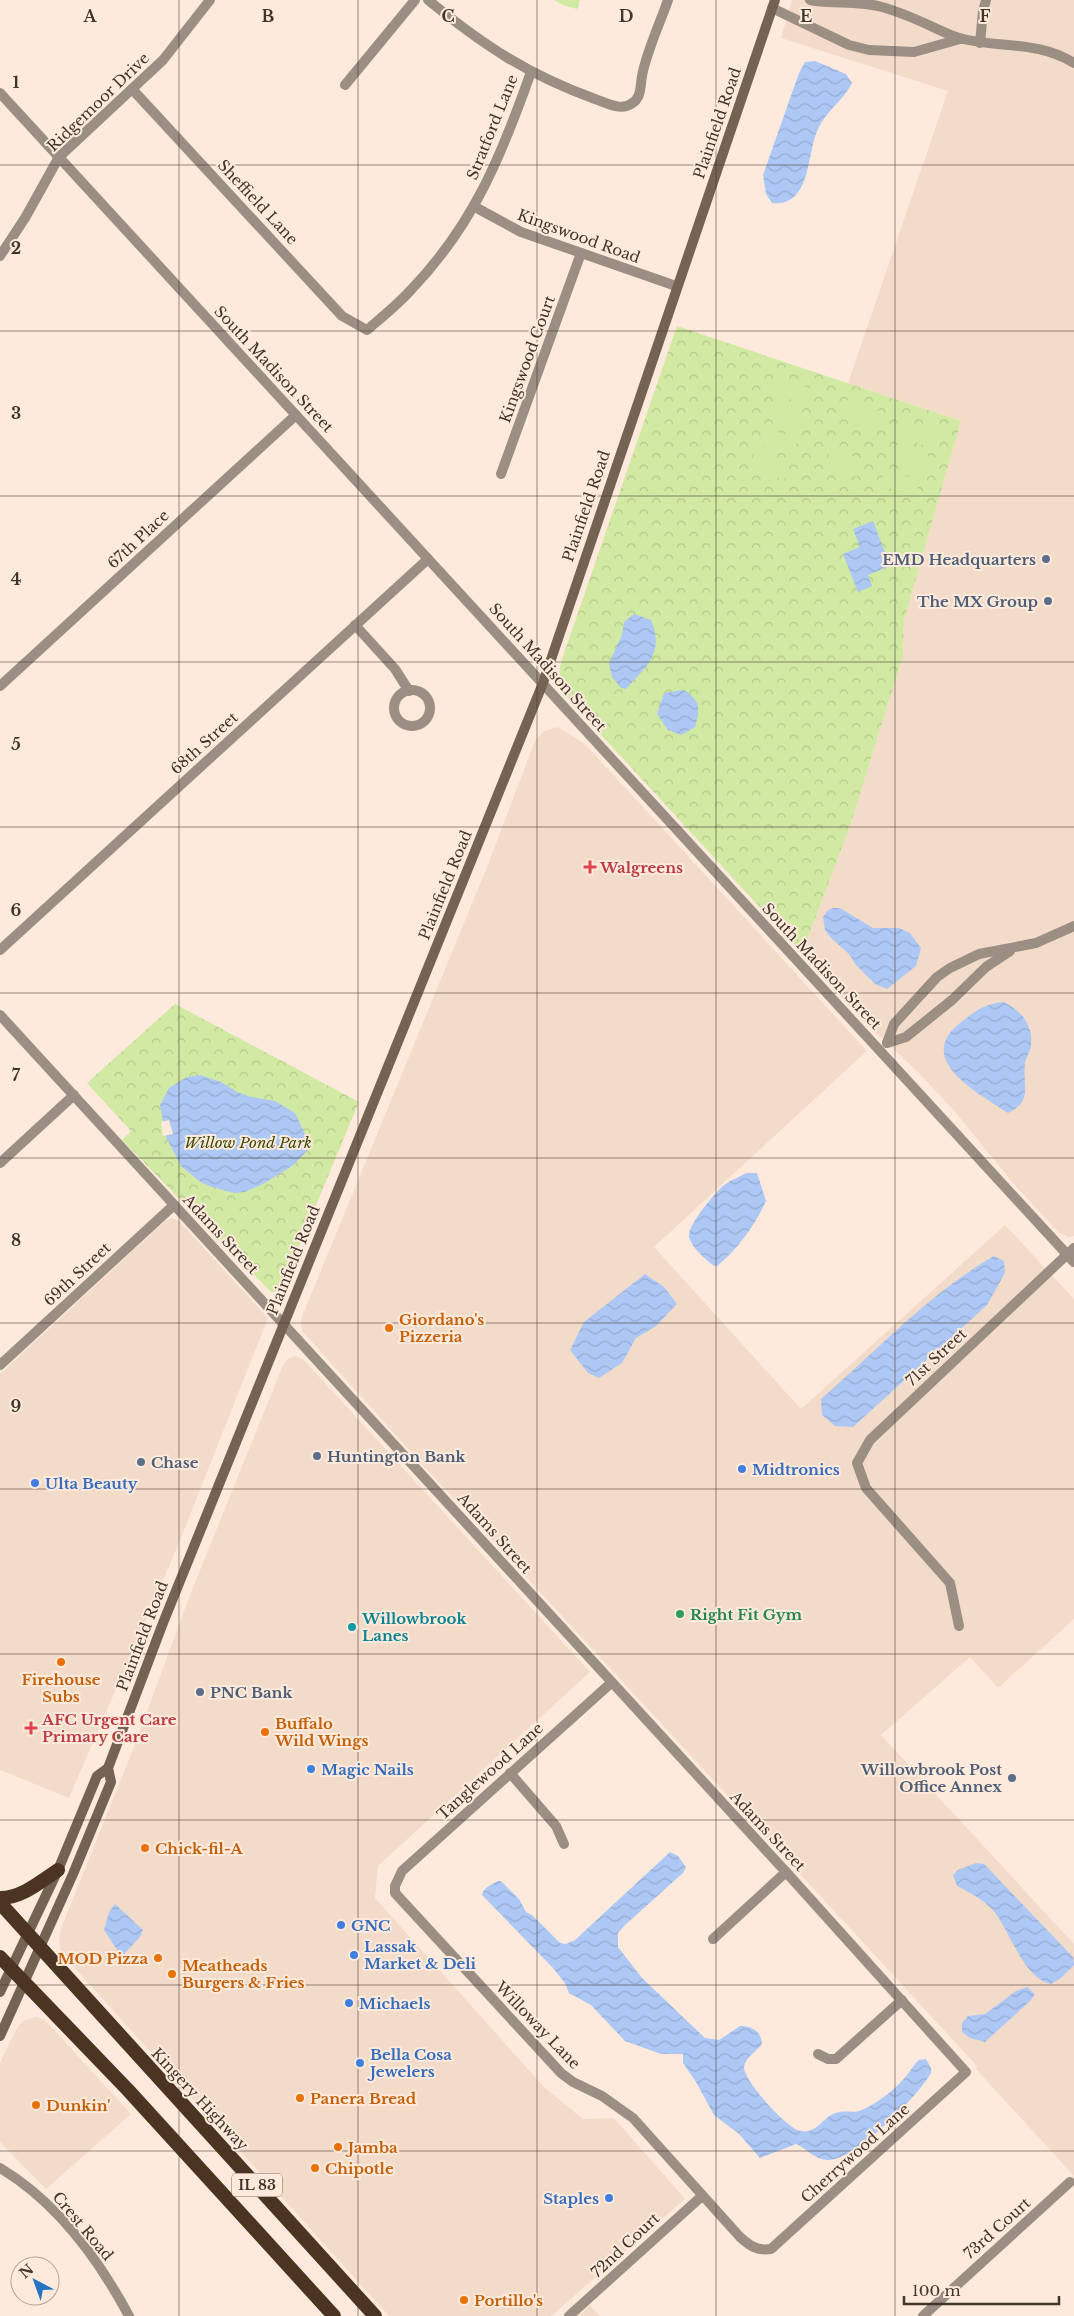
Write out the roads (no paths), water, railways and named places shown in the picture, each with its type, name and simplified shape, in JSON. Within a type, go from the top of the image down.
[{"type":"highway","points":[[0,1898],[10,1898],[22,1893],[58,1870]]},
{"type":"highway","name":"Kingery Highway","points":[[0,1903],[42,1946],[376,2316]]},
{"type":"highway","name":"IL 83","points":[[0,1957],[128,2090],[334,2316]]},
{"type":"main road","name":"Plainfield Road","points":[[0,2036],[42,1946],[111,1782],[108,1768],[166,1615],[543,682],[773,4]]},
{"type":"main road","name":"Plainfield Road","points":[[0,1992],[58,1870],[97,1776],[108,1768]]},
{"type":"street","name":"Ridgemoor Drive","points":[[0,256],[59,157],[180,41],[210,0]]},
{"type":"street","points":[[345,85],[415,0]]},
{"type":"street","points":[[428,0],[480,41],[530,72],[621,108],[632,104],[639,94],[642,76],[668,0]]},
{"type":"street","points":[[810,0],[828,4],[877,3],[960,38],[980,43],[1032,46],[1050,51],[1074,63]]},
{"type":"street","points":[[980,43],[983,10],[986,0]]},
{"type":"street","points":[[773,4],[850,46],[869,50],[914,52],[960,38]]},
{"type":"street","name":"Stratford Lane","points":[[367,330],[408,293],[430,269],[475,207],[504,147],[530,72]]},
{"type":"street","name":"Sheffield Lane","points":[[132,89],[342,316],[367,330]]},
{"type":"street","name":"South Madison Street","points":[[0,93],[1072,1255]]},
{"type":"street","name":"Kingswood Road","points":[[475,207],[520,232],[676,286]]},
{"type":"street","name":"Kingswood Court","points":[[501,474],[581,253]]},
{"type":"street","name":"67th Place","points":[[0,686],[296,415]]},
{"type":"street","name":"68th Street","points":[[0,950],[428,559]]},
{"type":"street","points":[[355,625],[394,669],[409,691]]},
{"type":"street","points":[[1012,949],[986,967],[952,1000],[906,1037],[887,1043],[894,1024],[937,978],[950,968],[979,954],[1012,949],[1046,940],[1074,926]]},
{"type":"street","name":"Adams Street","points":[[0,1015],[786,1872],[966,2072]]},
{"type":"street","points":[[0,1163],[74,1095]]},
{"type":"street","name":"69th Street","points":[[0,1365],[174,1205]]},
{"type":"street","name":"71st Street","points":[[959,1626],[950,1583],[862,1481],[857,1463],[865,1446],[1072,1255]]},
{"type":"street","name":"Tanglewood Lane","points":[[394,1886],[402,1871],[611,1683]]},
{"type":"street","points":[[510,1773],[556,1826],[564,1844]]},
{"type":"street","points":[[713,1939],[786,1872]]},
{"type":"street","name":"Willoway Lane","points":[[394,1886],[395,1893],[400,1900],[548,2061],[573,2082],[602,2096],[633,2118],[702,2196],[750,2246],[761,2251]]},
{"type":"street","points":[[818,2054],[828,2059],[836,2060],[902,2000]]},
{"type":"street","name":"Cherrywood Lane","points":[[761,2251],[771,2249],[781,2242],[966,2072]]},
{"type":"street","name":"Crest Road","points":[[0,2168],[32,2190],[65,2223],[93,2258],[129,2316]]},
{"type":"street","name":"73rd Court","points":[[923,2316],[1070,2182]]},
{"type":"street","name":"72nd Court","points":[[569,2316],[702,2196]]},
{"type":"water","points":[[815,61],[846,74],[852,83],[825,117],[818,129],[806,177],[801,188],[794,197],[785,202],[772,203],[766,194],[763,175],[799,73],[805,62]]},
{"type":"water","points":[[873,521],[890,566],[868,575],[872,586],[858,592],[843,554],[860,547],[853,529]]},
{"type":"water","points":[[634,614],[651,620],[656,642],[655,651],[651,659],[626,689],[621,688],[612,677],[609,663],[622,635],[624,622]]},
{"type":"water","points":[[684,690],[694,698],[698,706],[698,715],[695,727],[681,735],[668,730],[657,714],[664,693]]},
{"type":"water","points":[[840,908],[873,928],[899,928],[910,933],[921,948],[916,966],[887,989],[875,984],[825,930],[823,917],[828,910]]},
{"type":"water","points":[[1004,1002],[1025,1019],[1031,1037],[1031,1047],[1024,1071],[1024,1098],[1016,1108],[1008,1113],[968,1086],[956,1075],[947,1063],[944,1050],[947,1037],[960,1023],[985,1006]]},
{"type":"water","points":[[200,1075],[221,1082],[237,1092],[251,1097],[275,1101],[295,1113],[308,1140],[307,1151],[292,1166],[263,1184],[245,1192],[234,1193],[199,1181],[181,1166],[166,1137],[160,1105],[169,1088],[187,1077]]},
{"type":"water","points":[[746,1173],[757,1173],[766,1201],[757,1219],[739,1244],[725,1259],[717,1266],[714,1266],[693,1245],[689,1237],[692,1226],[702,1210],[723,1186]]},
{"type":"water","points":[[994,1256],[1004,1261],[1005,1273],[987,1305],[853,1427],[835,1426],[822,1415],[821,1399],[925,1305],[947,1287]]},
{"type":"water","points":[[645,1274],[664,1287],[677,1304],[656,1326],[636,1338],[622,1363],[599,1378],[588,1373],[570,1350],[584,1322]]},
{"type":"water","points":[[670,1852],[678,1856],[686,1867],[683,1873],[625,1925],[618,1933],[618,1947],[642,1978],[705,2038],[719,2040],[740,2026],[752,2028],[758,2033],[762,2044],[744,2067],[758,2093],[786,2122],[801,2131],[806,2131],[815,2128],[833,2114],[862,2110],[893,2090],[919,2060],[926,2059],[931,2068],[931,2073],[913,2097],[884,2126],[853,2150],[839,2158],[827,2160],[814,2156],[796,2144],[760,2158],[739,2134],[714,2115],[683,2063],[683,2054],[661,2054],[625,2041],[591,2005],[569,1993],[565,1983],[553,1968],[482,1895],[488,1886],[501,1881],[519,1899],[526,1912],[532,1915],[560,1943],[566,1944],[575,1940]]},
{"type":"water","points":[[976,1863],[984,1864],[1073,1957],[1074,1965],[1061,1978],[1051,1984],[1041,1980],[1032,1973],[1017,1952],[999,1918],[992,1909],[971,1893],[957,1886],[953,1875],[958,1870]]},
{"type":"water","points":[[115,1904],[143,1930],[140,1937],[124,1954],[120,1954],[104,1930],[109,1912]]},
{"type":"water","points":[[1027,1987],[1035,1994],[1030,2001],[985,2042],[970,2038],[962,2032],[962,2023],[968,2016],[985,2014],[1016,1991]]},
{"type":"place","name":"EMD Headquarters","points":[[1046,559]]},
{"type":"place","name":"The MX Group","points":[[1048,601]]},
{"type":"place","name":"Walgreens","points":[[590,867]]},
{"type":"place","name":"Giordano's Pizzeria","points":[[389,1328]]},
{"type":"place","name":"Huntington Bank","points":[[317,1456]]},
{"type":"place","name":"Chase","points":[[141,1462]]},
{"type":"place","name":"Midtronics","points":[[742,1469]]},
{"type":"place","name":"Ulta Beauty","points":[[35,1483]]},
{"type":"place","name":"Right Fit Gym","points":[[680,1614]]},
{"type":"place","name":"Willowbrook Lanes","points":[[352,1627]]},
{"type":"place","name":"Firehouse Subs","points":[[61,1662]]},
{"type":"place","name":"PNC Bank","points":[[200,1692]]},
{"type":"place","name":"AFC Urgent Care Primary Care","points":[[31,1728]]},
{"type":"place","name":"Buffalo Wild Wings","points":[[265,1732]]},
{"type":"place","name":"Magic Nails","points":[[311,1769]]},
{"type":"place","name":"Willowbrook Post Office Annex","points":[[1012,1778]]},
{"type":"place","name":"Chick-fil-A","points":[[145,1848]]},
{"type":"place","name":"GNC","points":[[341,1925]]},
{"type":"place","name":"Lassak Market & Deli","points":[[354,1955]]},
{"type":"place","name":"MOD Pizza","points":[[158,1958]]},
{"type":"place","name":"Meatheads Burgers & Fries","points":[[172,1974]]},
{"type":"place","name":"Michaels","points":[[349,2003]]},
{"type":"place","name":"Bella Cosa Jewelers","points":[[360,2063]]},
{"type":"place","name":"Panera Bread","points":[[300,2098]]},
{"type":"place","name":"Dunkin'","points":[[36,2105]]},
{"type":"place","name":"Jamba","points":[[338,2147]]},
{"type":"place","name":"Chipotle","points":[[315,2168]]},
{"type":"place","name":"Staples","points":[[609,2198]]},
{"type":"place","name":"Portillo's","points":[[464,2300]]},
{"type":"park label","name":"Willow Pond Park","points":[[248,1142]]}]
